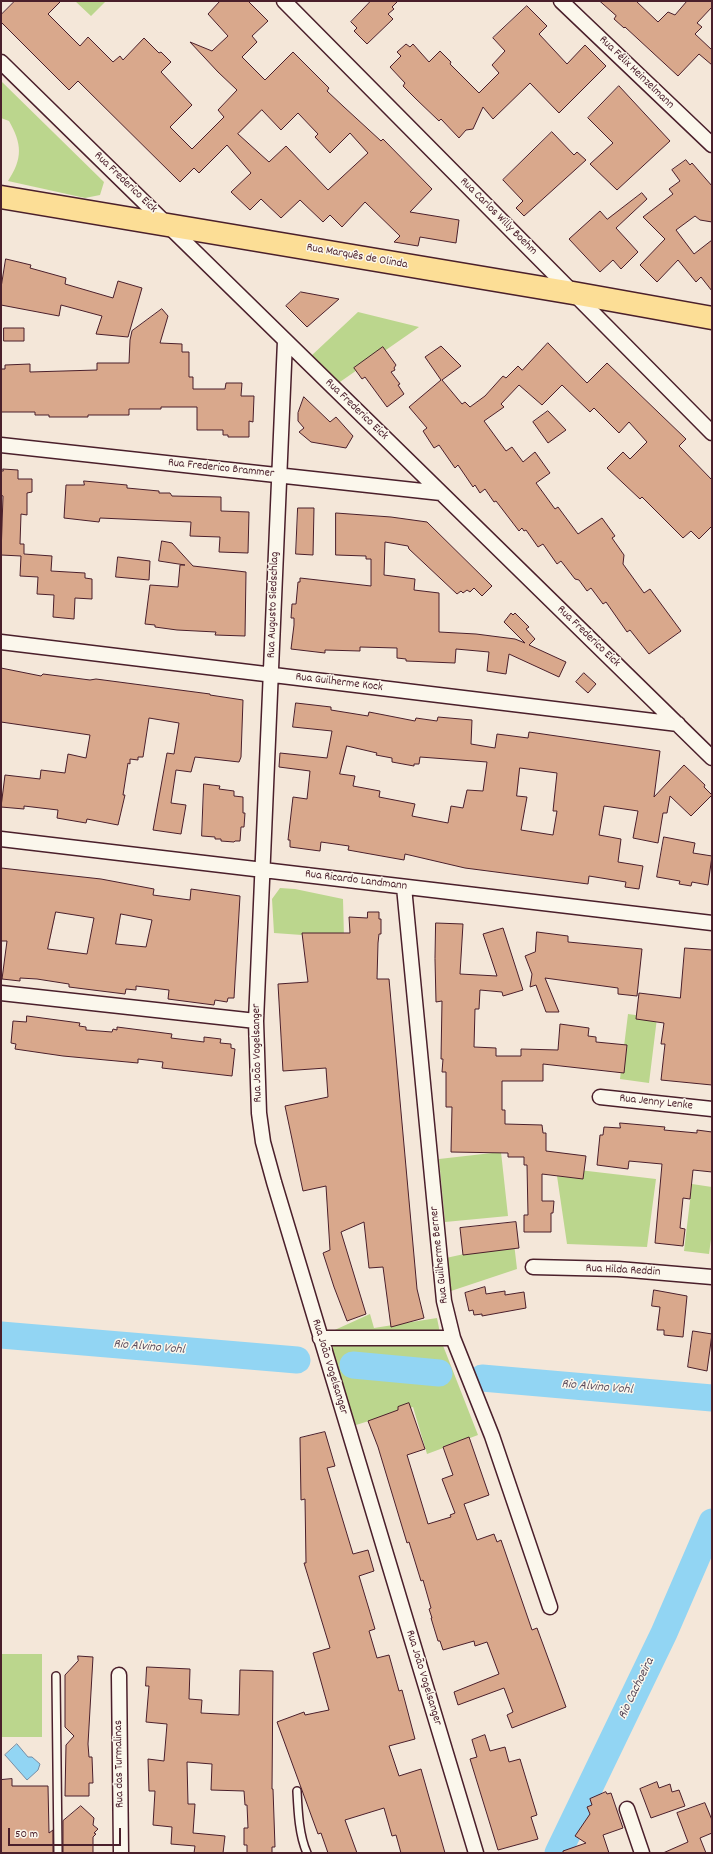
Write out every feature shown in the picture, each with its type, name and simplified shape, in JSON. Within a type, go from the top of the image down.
[{"type":"main road","name":"Rua Marquês de Olinda","points":[[1,197],[573,293],[712,318]]},
{"type":"street","name":"Rua Carlos Willy Boehm","points":[[284,1],[712,433]]},
{"type":"street","name":"Rua Félix Heinzelmann","points":[[561,1],[712,145]]},
{"type":"street","name":"Rua Frederico Eick","points":[[1,62],[712,758]]},
{"type":"street","name":"Rua Augusto Siedschlag","points":[[263,870],[285,341]]},
{"type":"street","name":"Rua Frederico Brammer","points":[[1,445],[441,493]]},
{"type":"street","name":"Rua Guilherme Kock","points":[[1,642],[678,724]]},
{"type":"street","name":"Rua Ricardo Landmann","points":[[1,839],[712,923]]},
{"type":"street","name":"Rua João Vogelsanger","points":[[263,870],[256,1021],[257,1086],[263,1142],[320,1338],[476,1853]]},
{"type":"street","name":"Rua Guilherme Berner","points":[[404,887],[444,1301],[453,1338],[492,1436],[550,1607]]},
{"type":"street","points":[[1,993],[256,1021]]},
{"type":"street","name":"Rua Jenny Lenke","points":[[600,1097],[712,1109]]},
{"type":"street","name":"Rua Hilda Reddin","points":[[533,1267],[618,1269],[712,1277]]},
{"type":"street","points":[[320,1338],[453,1338]]},
{"type":"street","name":"Rua das Turmalinas","points":[[119,1675],[121,1853]]},
{"type":"street","points":[[628,1809],[642,1853]]},
{"type":"lane","points":[[56,1676],[58,1853]]},
{"type":"lane","points":[[297,1791],[298,1812],[304,1847],[307,1853]]},
{"type":"green space","points":[[75,1],[106,1],[91,16]]},
{"type":"green space","points":[[1,81],[104,182],[100,195],[85,198],[8,181],[16,165],[19,151],[16,137],[9,121],[1,118]]},
{"type":"green space","points":[[358,312],[419,327],[337,384],[311,356]]},
{"type":"green space","points":[[280,888],[295,889],[343,899],[344,938],[274,933],[272,899]]},
{"type":"green space","points":[[628,1014],[657,1018],[649,1083],[620,1079]]},
{"type":"green space","points":[[501,1152],[508,1216],[445,1222],[439,1159]]},
{"type":"green space","points":[[579,1170],[656,1179],[647,1247],[567,1244],[557,1176],[579,1178]]},
{"type":"green space","points":[[692,1184],[712,1187],[712,1232],[709,1254],[684,1251]]},
{"type":"green space","points":[[514,1243],[517,1269],[451,1291],[446,1258]]},
{"type":"green space","points":[[370,1314],[374,1328],[437,1318],[442,1343],[478,1435],[427,1454],[413,1407],[356,1425],[331,1354],[328,1333]]},
{"type":"green space","points":[[1,1654],[42,1654],[42,1737],[1,1737]]},
{"type":"water","points":[[17,1744],[28,1757],[32,1757],[40,1764],[38,1770],[27,1780],[5,1755]]},
{"type":"building","points":[[15,1],[61,1],[48,14],[80,46],[88,37],[113,62],[120,56],[123,60],[144,38],[159,53],[161,52],[171,62],[161,72],[192,105],[170,127],[192,149],[224,117],[218,110],[237,90],[190,42],[212,51],[228,36],[208,14],[220,1],[248,1],[268,21],[252,36],[257,42],[242,57],[265,80],[293,52],[329,88],[327,91],[381,141],[383,139],[432,189],[410,212],[459,220],[456,243],[420,237],[418,246],[394,242],[400,236],[365,202],[342,227],[330,215],[323,222],[300,200],[281,218],[261,199],[250,210],[231,192],[251,173],[227,145],[199,173],[194,168],[180,182],[78,81],[69,90],[1,22],[1,15]],"holes":[[[262,110],[281,130],[298,113],[318,134],[315,137],[330,153],[350,133],[368,153],[328,190],[286,146],[269,162],[238,134]]]},
{"type":"building","points":[[371,1],[398,1],[392,7],[394,9],[388,14],[393,19],[367,44],[354,31],[357,28],[351,22]]},
{"type":"building","points":[[600,1],[636,1],[658,22],[668,12],[675,15],[687,1],[712,1],[712,7],[697,23],[702,27],[695,34],[712,50],[712,65],[699,54],[678,76],[625,27],[624,28],[614,19],[616,16]]},
{"type":"building","points":[[527,6],[547,26],[539,34],[567,64],[585,45],[606,66],[559,113],[530,83],[493,119],[483,107],[473,129],[466,130],[459,138],[441,119],[439,121],[403,86],[405,83],[390,67],[401,56],[397,52],[406,44],[410,47],[413,44],[429,62],[440,51],[451,62],[450,64],[479,93],[499,73],[492,65],[505,51],[493,38]]},
{"type":"building","points":[[619,86],[670,141],[617,190],[590,164],[613,143],[588,118]]},
{"type":"building","points":[[552,132],[574,155],[577,152],[586,160],[524,216],[516,208],[523,201],[503,180]]},
{"type":"building","points":[[686,160],[690,165],[692,163],[712,186],[712,222],[700,220],[695,216],[676,230],[694,254],[712,240],[712,291],[701,277],[696,282],[678,260],[657,282],[640,265],[665,239],[643,217],[673,194],[669,189],[680,181],[672,170]]},
{"type":"building","points":[[642,193],[647,199],[616,228],[638,252],[621,269],[613,260],[600,272],[569,239],[600,211],[607,219]]},
{"type":"building","points":[[6,259],[31,265],[30,268],[66,278],[65,284],[113,298],[118,281],[142,288],[128,337],[96,334],[102,316],[61,305],[59,316],[1,305],[1,288]]},
{"type":"building","points":[[301,292],[339,299],[307,327],[286,306]]},
{"type":"building","points":[[162,309],[168,316],[160,343],[182,344],[182,352],[189,352],[189,377],[193,377],[193,389],[225,389],[226,383],[242,383],[241,396],[254,396],[253,422],[249,421],[249,437],[228,437],[228,435],[223,435],[223,430],[197,430],[197,407],[129,409],[129,415],[88,415],[88,417],[49,417],[49,415],[35,415],[35,412],[1,412],[1,369],[5,369],[5,365],[30,364],[30,372],[97,370],[97,363],[129,363],[132,331]]},
{"type":"building","points":[[4,328],[24,328],[24,341],[4,341]]},
{"type":"building","points":[[548,343],[587,383],[607,363],[686,439],[679,446],[712,480],[712,526],[699,539],[691,531],[683,538],[642,497],[640,499],[607,468],[623,452],[630,459],[647,442],[629,422],[619,433],[594,408],[590,412],[562,385],[542,405],[519,385],[501,404],[504,407],[484,421],[506,451],[512,447],[523,462],[535,452],[550,473],[536,483],[555,509],[558,507],[578,534],[602,518],[615,536],[612,538],[624,555],[623,564],[644,593],[650,589],[681,631],[649,654],[630,630],[627,632],[606,602],[603,604],[591,588],[587,591],[579,580],[575,579],[561,561],[557,564],[543,544],[538,547],[526,530],[524,531],[522,528],[519,531],[485,489],[480,493],[475,485],[473,487],[458,465],[455,468],[439,445],[434,448],[423,431],[427,428],[409,407],[441,380],[425,357],[441,346],[461,366],[442,380],[462,404],[465,402],[470,407],[485,396],[503,376],[506,378],[518,366],[522,370]]},
{"type":"building","points":[[383,347],[396,365],[394,368],[395,370],[391,372],[400,384],[398,385],[404,394],[387,407],[365,377],[362,379],[354,368]]},
{"type":"building","points":[[304,397],[330,422],[336,417],[353,436],[346,448],[311,442],[299,432],[304,428],[298,421],[298,413]]},
{"type":"building","points":[[548,411],[566,430],[548,443],[533,422]]},
{"type":"building","points":[[3,469],[18,470],[18,479],[32,479],[32,492],[27,493],[27,515],[21,514],[20,544],[24,544],[24,554],[52,556],[51,571],[85,573],[85,578],[92,579],[92,599],[75,598],[74,619],[53,617],[54,595],[37,594],[38,577],[20,576],[21,556],[1,555],[3,496],[1,495],[1,471],[3,471]]},
{"type":"building","points":[[84,481],[127,485],[127,488],[159,491],[159,493],[170,493],[172,496],[221,497],[221,511],[249,512],[248,553],[219,552],[220,537],[190,536],[191,522],[100,518],[99,522],[64,518],[66,485],[84,485]]},
{"type":"building","points":[[298,508],[314,508],[313,555],[296,554]]},
{"type":"building","points":[[336,513],[391,517],[427,522],[492,586],[482,596],[474,588],[470,592],[467,590],[463,593],[461,591],[457,594],[409,549],[408,546],[385,542],[384,575],[415,579],[414,590],[439,593],[439,632],[476,634],[515,639],[525,643],[504,622],[511,613],[513,615],[515,613],[529,627],[526,629],[535,639],[529,645],[566,662],[559,677],[509,654],[506,674],[487,671],[489,652],[456,649],[455,663],[406,661],[406,659],[397,658],[397,648],[360,647],[360,651],[325,650],[325,653],[291,649],[294,625],[294,618],[291,618],[292,604],[296,604],[298,582],[300,582],[300,578],[371,586],[371,559],[366,559],[366,556],[336,555]]},
{"type":"building","points":[[162,541],[172,543],[193,566],[246,572],[245,636],[215,635],[216,632],[177,630],[145,624],[150,585],[178,587],[180,565],[185,565],[159,561]]},
{"type":"building","points":[[118,557],[150,561],[149,580],[116,577]]},
{"type":"building","points":[[1,668],[41,676],[43,674],[90,680],[96,679],[210,694],[243,700],[241,757],[239,762],[195,757],[191,772],[176,770],[171,803],[186,805],[181,834],[153,830],[167,753],[174,754],[179,723],[149,718],[143,757],[138,757],[138,760],[130,759],[130,764],[128,763],[123,795],[125,795],[118,825],[87,819],[86,823],[57,818],[58,810],[24,806],[24,809],[1,807],[5,775],[40,779],[41,770],[65,773],[68,754],[86,758],[90,735],[1,722]]},
{"type":"building","points":[[584,673],[596,684],[588,693],[576,682]]},
{"type":"building","points":[[296,703],[331,707],[331,710],[368,716],[369,712],[415,721],[416,718],[437,721],[438,717],[472,720],[471,744],[495,748],[497,734],[528,738],[529,732],[660,751],[654,797],[684,765],[705,785],[704,787],[712,795],[691,816],[670,796],[667,813],[663,813],[658,843],[633,838],[638,811],[604,806],[599,835],[621,839],[618,862],[643,866],[639,889],[625,887],[626,882],[589,876],[588,884],[465,868],[405,854],[404,860],[348,850],[349,846],[321,842],[320,851],[290,847],[290,840],[288,840],[293,797],[307,799],[310,771],[279,767],[280,753],[327,758],[332,731],[293,727]],"holes":[[[347,746],[377,753],[376,755],[392,758],[392,762],[414,766],[414,764],[419,764],[420,757],[487,762],[483,791],[467,790],[463,808],[451,806],[448,823],[412,816],[415,804],[379,797],[380,791],[353,786],[355,776],[340,774]],[[520,768],[557,773],[553,811],[557,811],[553,835],[521,830],[527,797],[517,796]]]},
{"type":"building","points":[[204,784],[220,786],[219,789],[234,791],[234,796],[243,797],[243,813],[245,813],[244,827],[241,827],[240,841],[221,841],[221,839],[215,839],[215,837],[202,836]]},
{"type":"building","points":[[664,837],[695,843],[693,853],[712,856],[708,885],[692,882],[691,886],[679,884],[680,881],[657,877]]},
{"type":"building","points":[[1,868],[101,879],[154,889],[153,895],[190,900],[191,889],[240,896],[234,998],[228,998],[227,1002],[215,1000],[214,1005],[168,999],[169,990],[136,986],[136,990],[126,989],[125,994],[69,987],[69,984],[37,979],[20,978],[20,981],[2,979],[7,941],[1,941]],"holes":[[[56,912],[94,918],[87,954],[48,949]],[[121,914],[152,920],[146,947],[116,944]]]},
{"type":"building","points":[[368,912],[379,912],[379,919],[381,919],[381,934],[379,934],[378,943],[377,979],[389,979],[417,1289],[424,1318],[391,1327],[383,1267],[369,1268],[364,1222],[341,1232],[366,1314],[347,1321],[334,1287],[323,1253],[330,1250],[326,1186],[303,1191],[285,1106],[328,1097],[326,1068],[283,1071],[278,984],[308,982],[302,933],[350,933],[349,917],[367,918]]},
{"type":"building","points":[[436,923],[463,924],[460,974],[497,976],[483,934],[503,928],[523,990],[503,996],[502,992],[480,990],[479,1009],[475,1009],[474,1047],[496,1048],[496,1056],[521,1056],[521,1049],[558,1050],[560,1024],[589,1028],[588,1036],[596,1037],[596,1042],[627,1045],[624,1073],[543,1064],[543,1081],[502,1081],[502,1110],[505,1110],[505,1124],[542,1125],[543,1133],[546,1133],[546,1151],[586,1156],[583,1179],[542,1174],[542,1201],[554,1201],[553,1213],[551,1213],[551,1232],[524,1232],[524,1215],[528,1215],[527,1165],[524,1165],[524,1157],[508,1157],[508,1153],[451,1152],[452,1107],[446,1107],[446,1072],[442,1072],[443,1059],[441,1059],[442,1001],[436,1002]]},
{"type":"building","points":[[537,932],[568,936],[568,942],[642,949],[637,996],[618,994],[618,988],[545,978],[559,1012],[546,1012],[536,985],[530,987],[532,974],[525,956],[535,952]]},
{"type":"building","points":[[685,948],[712,950],[712,1085],[661,1080],[665,1044],[661,1044],[664,1023],[636,1019],[639,993],[680,998]]},
{"type":"building","points":[[27,1016],[80,1023],[79,1026],[86,1027],[86,1030],[112,1032],[113,1029],[117,1030],[117,1027],[172,1034],[171,1038],[204,1042],[204,1037],[221,1039],[220,1043],[231,1044],[231,1048],[235,1049],[232,1076],[162,1068],[163,1062],[138,1059],[138,1063],[63,1056],[15,1049],[16,1044],[11,1043],[13,1021],[26,1022]]},
{"type":"building","points":[[620,1123],[665,1127],[664,1130],[697,1133],[697,1130],[712,1132],[712,1172],[693,1170],[690,1199],[683,1198],[680,1228],[685,1229],[683,1246],[655,1243],[662,1164],[629,1161],[628,1169],[597,1165],[600,1135],[603,1135],[604,1127],[620,1128]]},
{"type":"building","points":[[516,1222],[519,1248],[463,1255],[460,1228]]},
{"type":"building","points":[[485,1287],[486,1294],[505,1291],[505,1295],[524,1292],[526,1308],[482,1316],[482,1314],[474,1315],[473,1310],[469,1311],[465,1293]]},
{"type":"building","points":[[654,1290],[687,1296],[683,1337],[664,1335],[664,1330],[657,1330],[660,1307],[652,1306]]},
{"type":"building","points":[[693,1331],[712,1334],[707,1371],[688,1367]]},
{"type":"building","points":[[409,1403],[425,1449],[407,1455],[428,1524],[451,1517],[450,1515],[455,1513],[442,1479],[453,1475],[443,1447],[469,1437],[489,1495],[464,1504],[477,1540],[494,1534],[497,1542],[501,1540],[532,1630],[537,1628],[566,1707],[512,1728],[507,1715],[513,1712],[504,1688],[458,1705],[454,1692],[499,1674],[487,1642],[475,1646],[474,1641],[443,1650],[440,1641],[438,1641],[431,1618],[429,1609],[431,1608],[423,1580],[421,1581],[409,1542],[407,1543],[378,1447],[368,1421],[398,1410],[398,1407]]},
{"type":"building","points":[[325,1432],[335,1466],[327,1468],[353,1554],[368,1550],[374,1571],[359,1576],[375,1629],[369,1631],[377,1658],[389,1655],[399,1691],[402,1690],[415,1739],[389,1746],[399,1776],[421,1769],[445,1853],[401,1853],[396,1835],[392,1836],[384,1808],[345,1820],[357,1853],[328,1853],[321,1833],[318,1834],[277,1722],[304,1712],[305,1715],[329,1710],[313,1653],[330,1648],[304,1563],[306,1563],[305,1499],[301,1500],[300,1438]]},
{"type":"building","points":[[78,1656],[93,1657],[88,1744],[89,1757],[92,1757],[93,1783],[89,1783],[89,1796],[65,1796],[66,1745],[74,1736],[65,1727],[65,1675],[78,1661]]},
{"type":"building","points":[[147,1667],[190,1669],[189,1699],[202,1700],[201,1713],[239,1715],[240,1670],[273,1671],[272,1789],[275,1847],[272,1847],[272,1853],[247,1853],[247,1845],[244,1845],[244,1828],[248,1828],[247,1805],[245,1805],[244,1791],[211,1790],[212,1764],[187,1762],[188,1804],[195,1804],[193,1833],[225,1836],[223,1853],[194,1853],[195,1846],[171,1844],[172,1827],[153,1825],[155,1791],[149,1791],[148,1759],[164,1761],[167,1724],[146,1722],[149,1686],[146,1686]]},
{"type":"building","points":[[485,1735],[490,1751],[505,1747],[509,1762],[520,1759],[537,1815],[531,1817],[538,1839],[498,1850],[470,1759],[477,1757],[472,1740]]},
{"type":"building","points":[[12,1779],[12,1786],[48,1786],[49,1833],[53,1830],[53,1853],[1,1853],[1,1780]]},
{"type":"building","points":[[657,1782],[659,1788],[670,1784],[672,1792],[679,1790],[685,1806],[651,1818],[640,1789]]},
{"type":"building","points":[[606,1792],[607,1794],[611,1793],[623,1828],[603,1835],[609,1853],[563,1853],[563,1851],[586,1843],[575,1836],[590,1814],[587,1807],[592,1805],[590,1799]]},
{"type":"building","points":[[705,1803],[712,1820],[712,1833],[700,1838],[706,1853],[663,1853],[688,1842],[677,1813]]},
{"type":"building","points":[[81,1806],[94,1818],[93,1825],[98,1829],[94,1833],[96,1834],[93,1837],[93,1853],[63,1853],[63,1821]]},
{"type":"waterway","name":"Rio Alvino Vohl","points":[[1,1335],[297,1360]]},
{"type":"waterway","name":"Rio Alvino Vohl","points":[[353,1365],[439,1373]]},
{"type":"waterway","name":"Rio Alvino Vohl","points":[[482,1378],[712,1398]]},
{"type":"waterway","name":"Rio Cachoeira","points":[[558,1853],[664,1633],[712,1522]]}]
